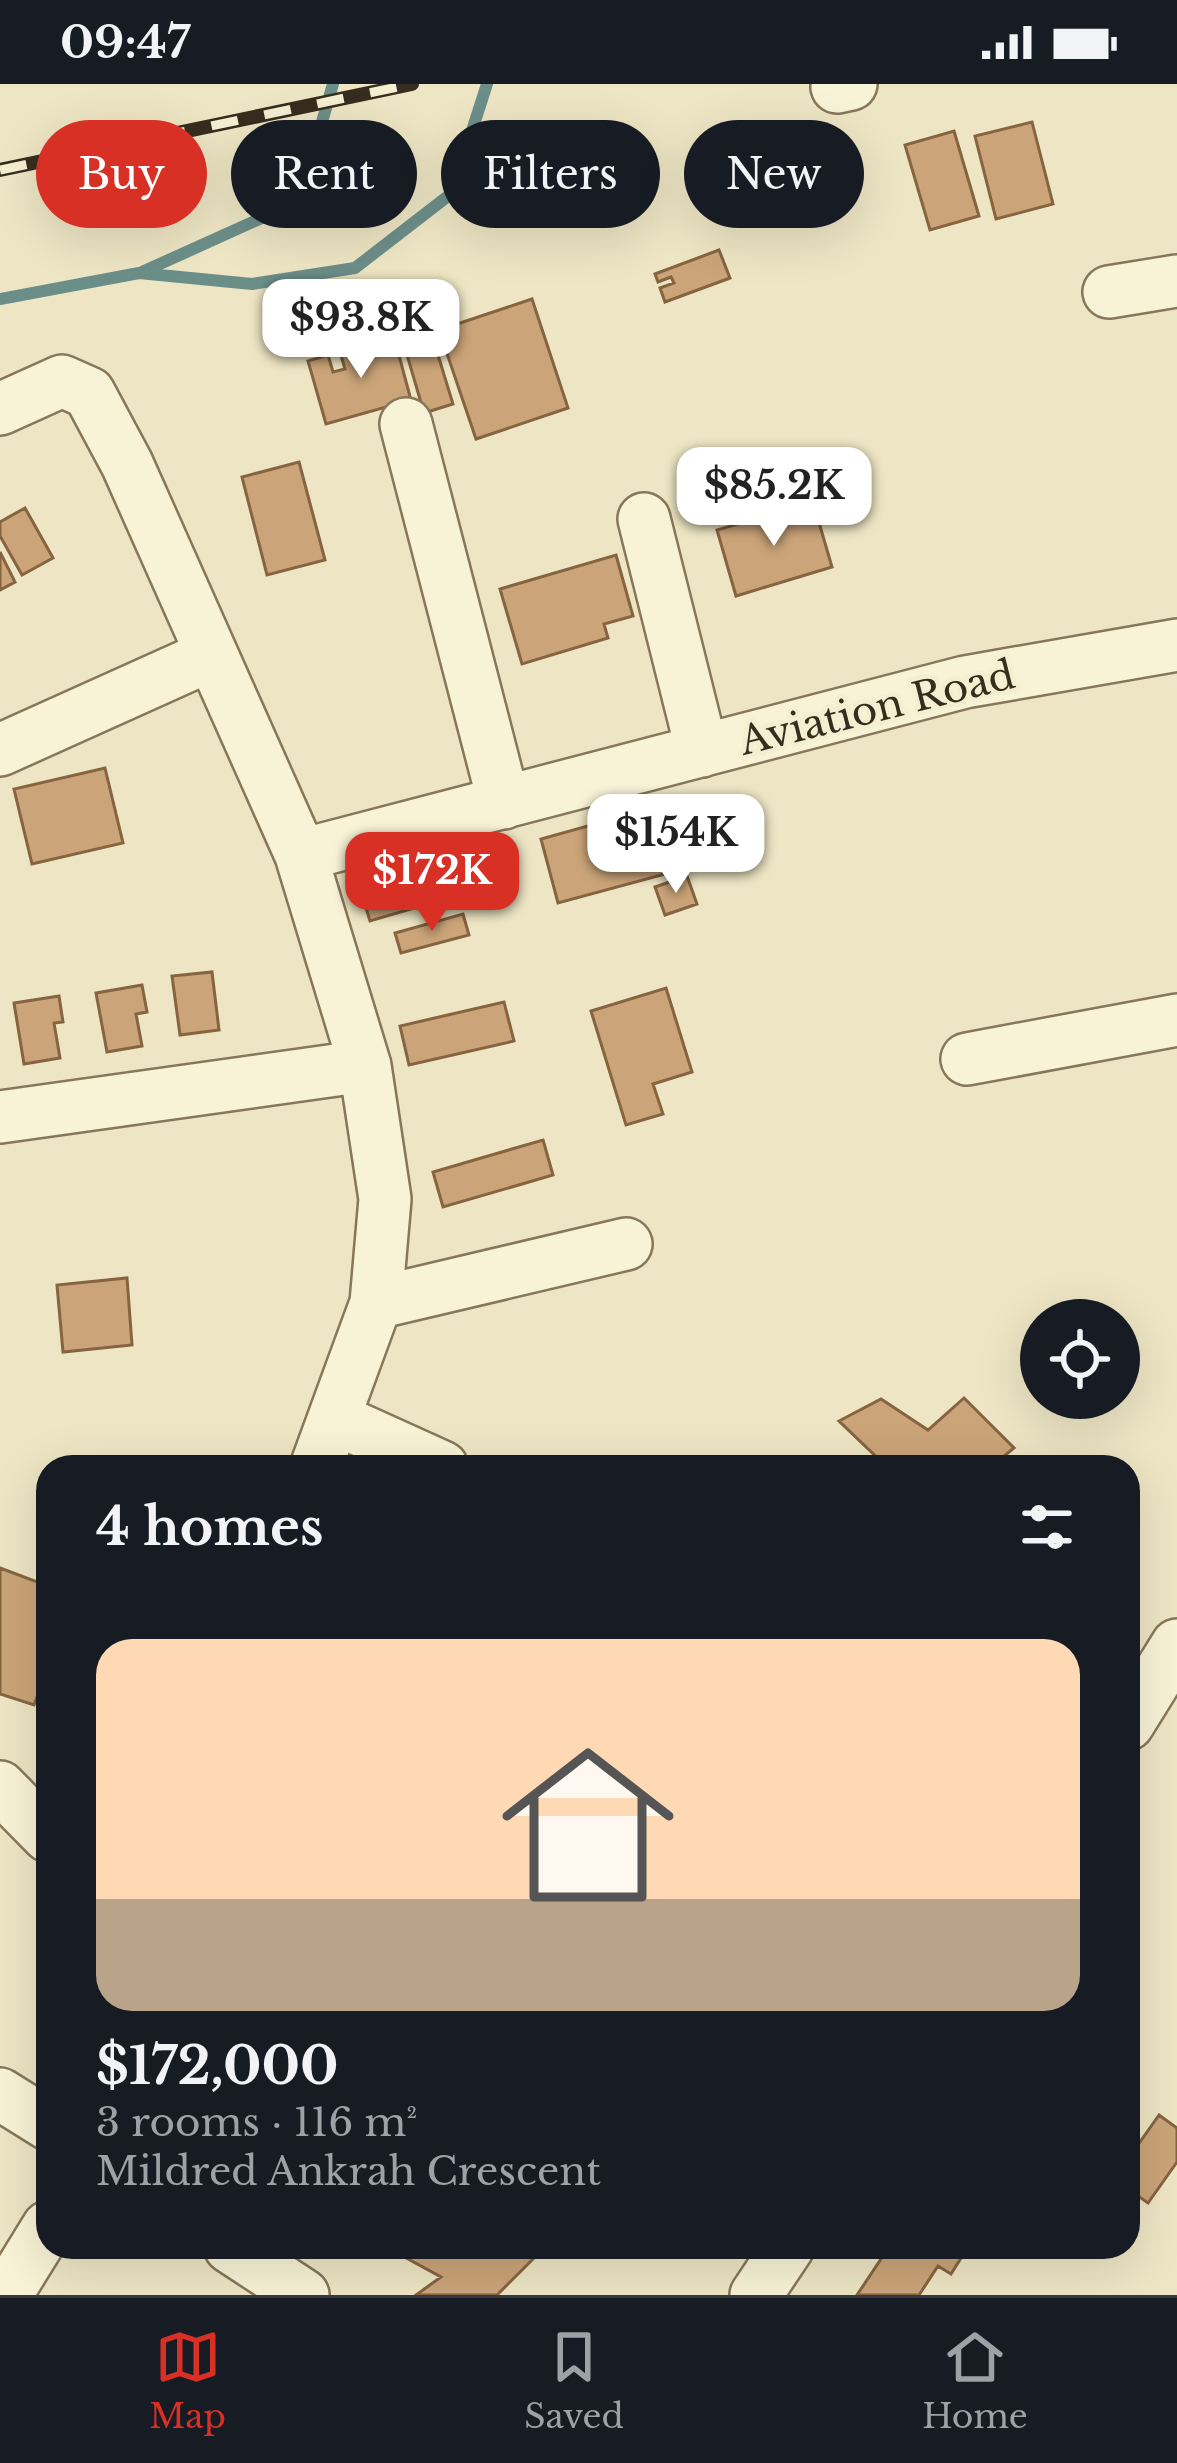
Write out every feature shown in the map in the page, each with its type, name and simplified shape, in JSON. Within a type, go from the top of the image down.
[{"type":"street","points":[[1109,292],[1177,281]]},
{"type":"street","points":[[0,409],[62,381],[89,392],[127,464],[301,855],[365,1066],[385,1199],[376,1303],[321,1455]]},
{"type":"street","points":[[406,424],[504,803]]},
{"type":"street","points":[[644,519],[702,751]]},
{"type":"street","name":"Aviation Road","points":[[301,855],[965,682],[1177,645]]},
{"type":"street","points":[[0,750],[211,655]]},
{"type":"street","points":[[967,1059],[1177,1020]]},
{"type":"street","points":[[0,1117],[365,1066]]},
{"type":"street","points":[[376,1303],[626,1244]]},
{"type":"street","points":[[336,1419],[416,1455]]},
{"type":"street","points":[[1140,1705],[1177,1645]]},
{"type":"street","points":[[0,1787],[36,1823]]},
{"type":"street","points":[[0,2094],[36,2116]]},
{"type":"street","points":[[6,2295],[36,2246]]},
{"type":"street","points":[[248,2259],[303,2295]]},
{"type":"street","points":[[756,2295],[780,2259]]},
{"type":"building","points":[[1032,122],[1053,204],[996,219],[975,136]]},
{"type":"building","points":[[954,131],[979,216],[930,230],[905,145]]},
{"type":"building","points":[[719,250],[730,278],[665,302],[660,288],[674,283],[671,277],[658,282],[655,274]]},
{"type":"building","points":[[532,299],[568,408],[476,439],[439,330]]},
{"type":"building","points":[[431,332],[453,404],[424,413],[403,341]]},
{"type":"building","points":[[394,337],[411,400],[326,424],[308,361],[328,355],[333,372],[345,369],[340,352]]},
{"type":"building","points":[[299,462],[325,560],[267,575],[242,477]]},
{"type":"building","points":[[813,502],[832,567],[736,596],[717,530]]},
{"type":"building","points":[[25,508],[53,558],[22,575],[0,536],[0,522]]},
{"type":"building","points":[[0,552],[15,582],[0,590]]},
{"type":"building","points":[[616,555],[633,616],[604,624],[608,638],[522,664],[500,589]]},
{"type":"building","points":[[105,768],[123,843],[32,864],[14,789]]},
{"type":"building","points":[[634,813],[639,835],[657,830],[669,873],[558,903],[541,839]]},
{"type":"building","points":[[474,855],[483,888],[370,921],[360,889]]},
{"type":"building","points":[[687,876],[697,904],[665,915],[655,887]]},
{"type":"building","points":[[463,914],[469,935],[401,953],[395,933]]},
{"type":"building","points":[[212,972],[219,1030],[180,1035],[172,976]]},
{"type":"building","points":[[142,985],[147,1012],[136,1014],[142,1046],[107,1052],[96,993]]},
{"type":"building","points":[[666,988],[692,1072],[653,1084],[663,1114],[626,1125],[591,1011]]},
{"type":"building","points":[[59,996],[63,1022],[54,1023],[60,1058],[24,1064],[14,1003]]},
{"type":"building","points":[[504,1002],[514,1041],[409,1065],[400,1026]]},
{"type":"building","points":[[543,1140],[553,1175],[443,1207],[433,1172]]},
{"type":"building","points":[[127,1278],[132,1345],[63,1352],[57,1285]]},
{"type":"building","points":[[964,1398],[1014,1448],[1006,1455],[874,1455],[839,1421],[881,1399],[928,1430]]},
{"type":"building","points":[[0,1568],[36,1582],[36,1700],[34,1705],[0,1694]]},
{"type":"building","points":[[1159,2115],[1177,2128],[1177,2162],[1148,2203],[1140,2197],[1140,2142]]},
{"type":"building","points":[[408,2259],[533,2259],[497,2295],[416,2295],[441,2277]]},
{"type":"building","points":[[881,2259],[960,2259],[951,2274],[938,2266],[919,2295],[857,2295]]},
{"type":"waterway","points":[[142,272],[266,216],[313,153],[333,84]]},
{"type":"waterway","points":[[0,299],[139,273],[252,284],[355,268],[452,193],[487,84]]},
{"type":"railway","points":[[0,170],[412,84]]}]
